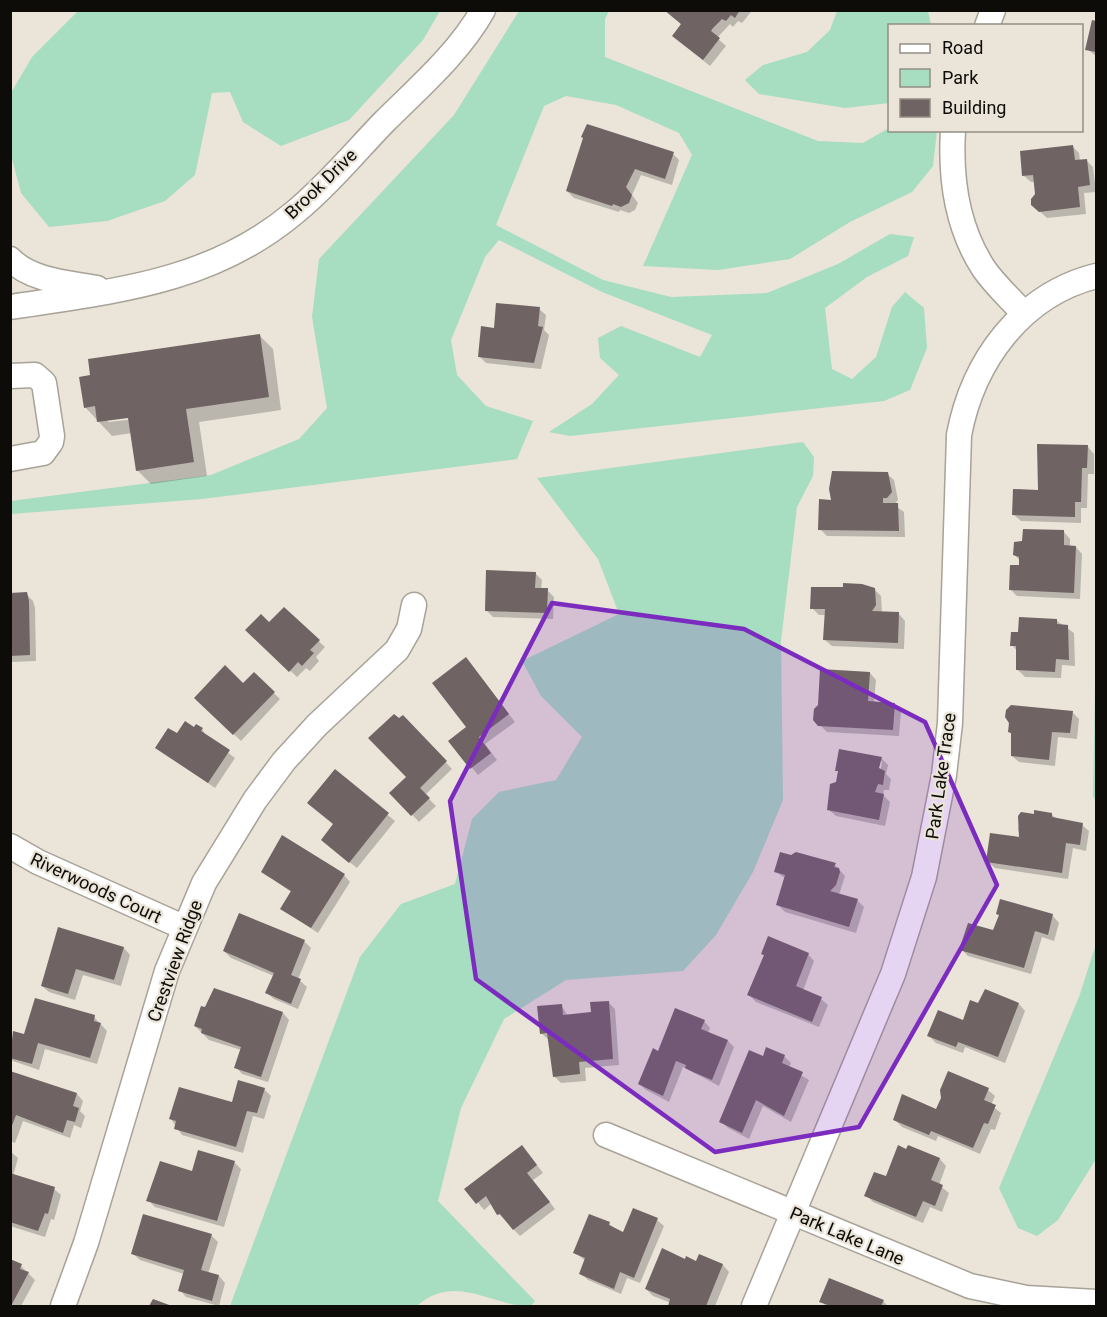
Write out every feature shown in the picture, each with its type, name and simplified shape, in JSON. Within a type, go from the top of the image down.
[{"type":"street","name":"Brook Drive","points":[[10,307],[114,291],[176,278],[218,260],[261,237],[295,212],[445,61],[483,10]]},
{"type":"street","points":[[953,132],[954,189],[964,229],[985,270],[1024,314]]},
{"type":"street","name":"Brook Drive","points":[[10,259],[15,264],[48,279],[114,291]]},
{"type":"street","name":"Park Lake Trace","points":[[754,1306],[893,974],[924,877],[944,775],[950,723],[959,435],[964,412],[981,368],[993,348],[1024,314],[1068,286],[1096,276]]},
{"type":"street","points":[[10,376],[34,375],[44,383],[52,436],[51,442],[43,453],[10,459]]},
{"type":"street","name":"Crestview Ridge","points":[[63,1306],[86,1243],[167,971],[183,927],[223,849],[255,800],[317,725],[397,650],[409,628],[414,605]]},
{"type":"street","name":"Riverwoods Court","points":[[10,846],[38,862],[183,927]]},
{"type":"street","name":"Park Lake Lane","points":[[606,1135],[970,1286],[1026,1298],[1096,1302]]},
{"type":"highlighted area","points":[[552,603],[744,629],[925,722],[997,885],[859,1127],[715,1152],[476,979],[450,801]]},
{"type":"green space","points":[[78,11],[440,11],[423,40],[349,120],[281,146],[243,122],[230,92],[212,93],[195,175],[165,201],[107,221],[49,227],[21,193],[11,155],[11,93],[32,57]]},
{"type":"green space","points":[[519,11],[609,11],[605,19],[605,57],[818,141],[863,143],[888,129],[888,132],[937,132],[933,166],[912,192],[850,222],[790,259],[718,270],[643,266],[692,155],[679,133],[616,105],[566,96],[544,106],[496,225],[603,280],[671,297],[767,293],[838,264],[890,234],[914,237],[908,256],[867,277],[825,308],[832,369],[852,379],[876,357],[892,307],[905,292],[924,308],[927,348],[910,390],[884,401],[570,436],[549,432],[592,404],[619,375],[600,358],[598,338],[621,326],[700,357],[712,335],[602,292],[499,240],[485,257],[451,340],[457,375],[486,406],[533,421],[517,459],[202,499],[11,514],[11,501],[211,475],[299,439],[327,408],[312,317],[319,259],[454,115]]},
{"type":"green space","points":[[837,11],[928,11],[931,24],[888,24],[888,103],[845,108],[759,94],[745,80],[763,65],[807,52],[830,30]]},
{"type":"green space","points":[[803,442],[814,457],[813,476],[797,507],[781,641],[783,800],[753,872],[716,935],[683,971],[566,980],[504,1019],[461,1108],[438,1201],[535,1301],[531,1306],[516,1305],[460,1291],[431,1296],[417,1306],[230,1306],[360,957],[401,904],[455,884],[472,819],[499,792],[556,780],[582,737],[541,696],[522,661],[619,614],[598,559],[537,478]]},
{"type":"green space","points":[[1096,631],[1096,802],[1093,796]]},
{"type":"green space","points":[[1096,944],[1096,1159],[1058,1220],[1037,1236],[1018,1228],[999,1188],[1079,997]]},
{"type":"building","points":[[664,10],[740,10],[735,18],[731,15],[726,21],[722,19],[713,28],[711,31],[720,38],[703,60],[672,36],[681,24]]},
{"type":"building","points":[[1092,20],[1096,21],[1096,52],[1085,50]]},
{"type":"building","points":[[587,124],[674,152],[665,179],[635,169],[626,187],[632,195],[629,203],[621,207],[566,191],[583,138],[581,137]]},
{"type":"building","points":[[1073,145],[1075,160],[1087,159],[1090,185],[1078,187],[1080,207],[1039,212],[1031,205],[1031,199],[1035,194],[1033,175],[1022,176],[1020,151]]},
{"type":"building","points":[[496,303],[540,307],[538,326],[543,327],[534,363],[478,357],[481,326],[494,328]]},
{"type":"building","points":[[260,334],[269,397],[186,409],[194,462],[136,471],[128,418],[97,422],[95,406],[84,408],[79,377],[90,375],[88,359]]},
{"type":"building","points":[[1037,444],[1088,445],[1087,468],[1082,468],[1081,502],[1075,502],[1075,517],[1012,515],[1013,489],[1038,490]]},
{"type":"building","points":[[832,471],[888,472],[892,492],[887,498],[883,498],[883,503],[898,503],[899,531],[818,530],[819,499],[831,500],[829,489]]},
{"type":"building","points":[[1023,529],[1064,530],[1064,545],[1076,546],[1074,593],[1009,590],[1010,565],[1019,565],[1019,557],[1013,555],[1014,542],[1022,541]]},
{"type":"building","points":[[486,570],[536,572],[535,588],[548,588],[547,613],[485,611]]},
{"type":"building","points":[[843,583],[862,584],[875,588],[876,605],[872,611],[899,612],[898,643],[823,640],[825,609],[810,609],[811,587],[843,587]]},
{"type":"building","points":[[27,592],[30,655],[10,656],[10,593]]},
{"type":"building","points":[[284,607],[320,640],[310,650],[314,653],[302,666],[298,662],[289,672],[245,630],[261,614],[269,622]]},
{"type":"building","points":[[1019,617],[1057,619],[1057,624],[1068,625],[1069,660],[1056,659],[1055,672],[1016,670],[1016,646],[1010,646],[1011,632],[1018,632]]},
{"type":"building","points":[[466,657],[509,714],[479,737],[491,753],[470,769],[448,741],[466,727],[432,683]]},
{"type":"building","points":[[225,665],[243,683],[254,672],[275,692],[233,735],[194,698]]},
{"type":"building","points":[[820,669],[870,672],[868,701],[895,703],[893,730],[818,726],[813,720],[814,709],[818,705]]},
{"type":"building","points":[[1011,705],[1073,711],[1070,733],[1052,732],[1049,760],[1011,756],[1011,733],[1008,732],[1009,723],[1005,717],[1006,710]]},
{"type":"building","points":[[394,714],[399,718],[403,715],[447,761],[420,788],[430,798],[411,816],[389,793],[406,777],[368,738]]},
{"type":"building","points":[[185,721],[194,727],[196,724],[203,728],[201,731],[230,750],[208,783],[155,748],[168,728],[177,733]]},
{"type":"building","points":[[839,749],[882,757],[879,768],[885,771],[883,785],[878,784],[875,792],[884,794],[879,820],[827,810],[830,784],[836,782],[838,771],[835,771]]},
{"type":"building","points":[[335,769],[389,813],[349,863],[321,840],[333,824],[307,803]]},
{"type":"building","points":[[1034,810],[1052,813],[1052,817],[1083,823],[1080,845],[1066,843],[1062,873],[986,862],[990,833],[1019,837],[1018,816],[1021,812],[1034,814]]},
{"type":"building","points":[[282,835],[345,874],[311,928],[280,909],[291,891],[261,872]]},
{"type":"building","points":[[780,852],[791,855],[796,852],[836,863],[834,867],[839,868],[840,872],[836,885],[830,891],[858,899],[849,927],[776,905],[785,875],[774,872]]},
{"type":"building","points":[[1000,899],[1053,914],[1048,935],[1035,931],[1024,968],[959,950],[968,923],[993,930],[999,915],[996,914]]},
{"type":"building","points":[[239,913],[305,940],[291,975],[301,979],[291,1004],[265,993],[274,973],[223,951]]},
{"type":"building","points":[[58,927],[124,947],[114,980],[76,969],[68,994],[41,986]]},
{"type":"building","points":[[768,936],[809,953],[796,986],[822,997],[812,1022],[747,995],[764,955],[761,954]]},
{"type":"building","points":[[214,988],[283,1012],[261,1077],[234,1068],[241,1047],[201,1033],[202,1029],[194,1026],[201,1006],[205,1007]]},
{"type":"building","points":[[985,989],[1019,1003],[998,1057],[958,1042],[956,1047],[927,1036],[938,1010],[963,1020],[970,1000],[978,1003]]},
{"type":"building","points":[[35,998],[95,1015],[94,1021],[101,1023],[90,1058],[38,1043],[32,1064],[10,1058],[13,1031],[24,1034]]},
{"type":"building","points":[[609,1001],[613,1059],[579,1062],[580,1074],[553,1077],[547,1033],[540,1034],[537,1006],[562,1004],[563,1015],[591,1012],[590,1002]]},
{"type":"building","points":[[675,1008],[705,1020],[701,1029],[728,1040],[712,1080],[685,1068],[686,1065],[676,1061],[663,1096],[638,1084],[653,1048],[658,1051]]},
{"type":"building","points":[[766,1047],[785,1055],[782,1063],[803,1072],[784,1116],[756,1100],[742,1133],[719,1122],[749,1050],[763,1056]]},
{"type":"building","points":[[10,1071],[77,1093],[73,1106],[79,1108],[75,1122],[67,1120],[63,1133],[16,1115],[10,1131]]},
{"type":"building","points":[[948,1071],[989,1088],[984,1100],[996,1105],[988,1124],[984,1123],[973,1148],[931,1131],[929,1135],[893,1120],[902,1094],[936,1109],[941,1098],[940,1090]]},
{"type":"building","points":[[238,1080],[265,1088],[257,1113],[247,1111],[236,1147],[174,1129],[176,1121],[169,1119],[179,1087],[232,1102]]},
{"type":"building","points":[[522,1145],[537,1165],[527,1173],[550,1202],[513,1230],[500,1214],[497,1215],[486,1196],[476,1204],[464,1189]]},
{"type":"building","points":[[898,1145],[906,1149],[908,1145],[940,1158],[931,1180],[943,1185],[935,1206],[923,1201],[916,1217],[864,1196],[874,1172],[886,1176]]},
{"type":"building","points":[[198,1150],[235,1161],[217,1221],[146,1201],[160,1161],[192,1171]]},
{"type":"building","points":[[10,1173],[55,1187],[48,1214],[45,1213],[38,1231],[10,1222]]},
{"type":"building","points":[[633,1208],[658,1218],[634,1278],[620,1272],[614,1289],[579,1274],[585,1258],[573,1253],[589,1214],[610,1222],[609,1225],[623,1232]]},
{"type":"building","points":[[143,1214],[212,1234],[201,1270],[219,1275],[212,1301],[178,1291],[184,1270],[131,1254]]},
{"type":"building","points":[[662,1248],[685,1259],[686,1256],[696,1261],[699,1254],[723,1264],[706,1306],[668,1306],[670,1299],[645,1289]]},
{"type":"building","points":[[10,1259],[22,1264],[20,1269],[29,1272],[11,1306]]},
{"type":"building","points":[[829,1278],[884,1300],[881,1306],[831,1306],[819,1302]]},
{"type":"building","points":[[153,1299],[172,1306],[149,1306]]}]
